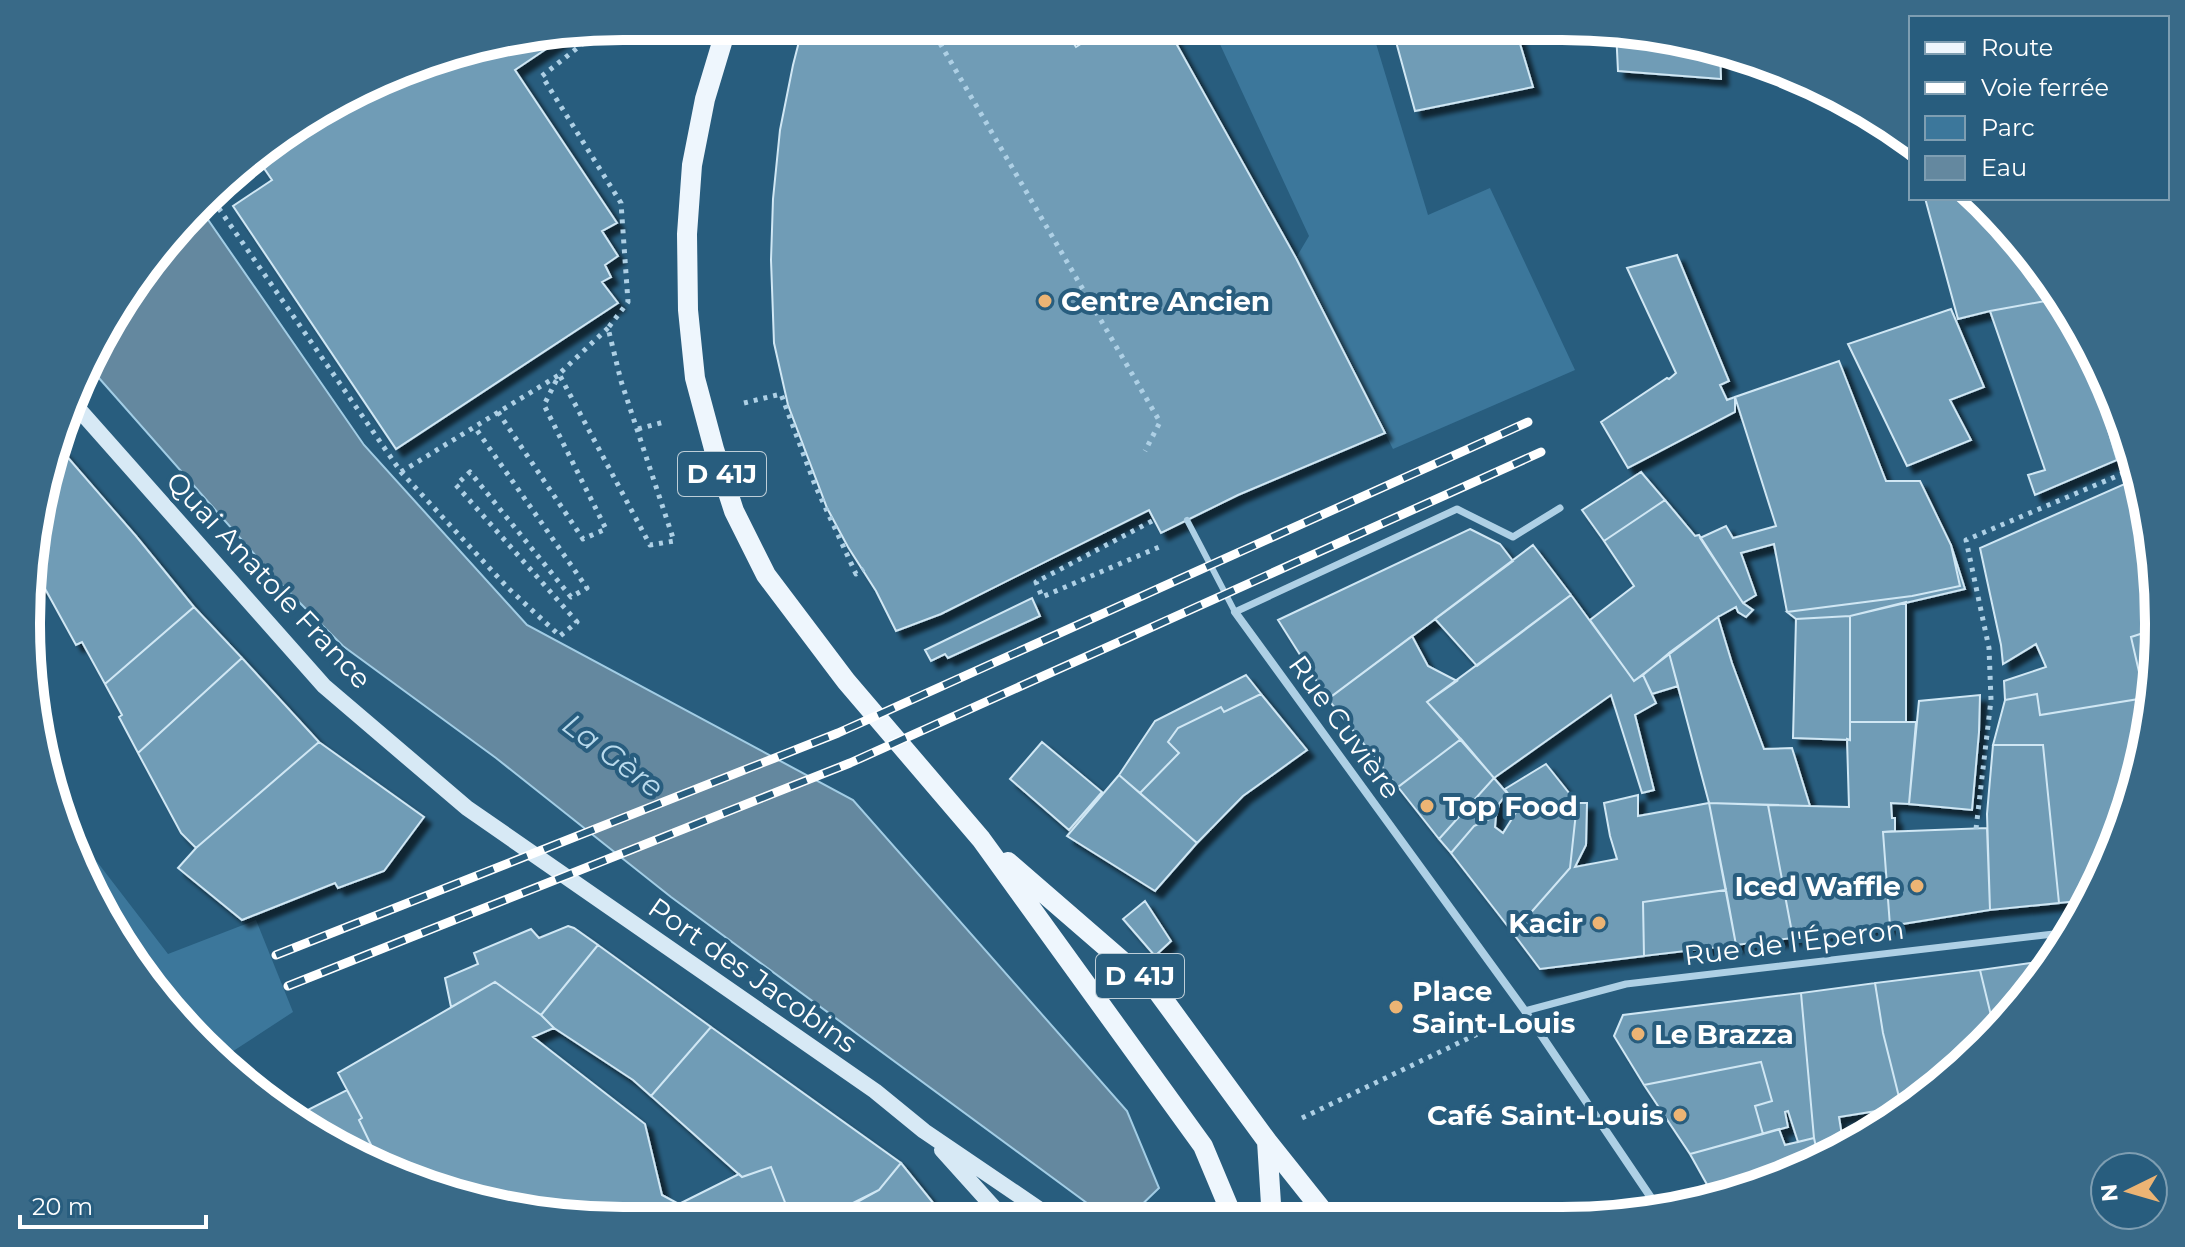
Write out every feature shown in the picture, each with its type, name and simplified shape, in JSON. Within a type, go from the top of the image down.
[{"type":"main road","name":"D 41J","points":[[723,40],[705,99],[692,165],[687,234],[688,310],[695,378],[734,511],[766,575],[846,681],[981,839],[1203,1146],[1229,1207]]},
{"type":"main road","name":"Quai Anatole France","points":[[80,411],[324,686],[467,808],[550,865]]},
{"type":"main road","name":"D 41J","points":[[981,839],[1158,992],[1267,1141],[1320,1207]]},
{"type":"main road","name":"Port des Jacobins","points":[[550,865],[875,1091],[924,1131]]},
{"type":"main road","points":[[924,1131],[993,1207]]},
{"type":"main road","points":[[924,1131],[1036,1207]]},
{"type":"main road","points":[[1267,1141],[1271,1207]]},
{"type":"street","points":[[1235,612],[1457,509],[1513,537],[1560,508]]},
{"type":"street","name":"Rue Cuvière","points":[[1235,612],[1525,1011],[1652,1200]]},
{"type":"street","name":"Rue de l'Éperon","points":[[1525,1011],[1626,984],[2056,934]]},
{"type":"lane","points":[[1187,520],[1235,612]]},
{"type":"path","points":[[938,40],[1160,422],[1145,451]]},
{"type":"path","points":[[401,472],[559,374],[608,328],[628,302],[621,203],[542,76],[586,41]]},
{"type":"path","points":[[217,206],[401,472],[507,587],[560,636],[577,622],[456,485],[470,472],[571,597],[587,588],[474,426]]},
{"type":"path","points":[[559,374],[650,545],[674,541],[621,381],[608,328]]},
{"type":"path","points":[[498,412],[583,539],[606,529],[544,405],[559,374]]},
{"type":"path","points":[[781,394],[815,485],[856,574],[864,569]]},
{"type":"path","points":[[1976,829],[1991,700],[1989,648],[1966,540],[2125,473]]},
{"type":"path","points":[[1154,520],[1036,582],[1042,597],[1193,532]]},
{"type":"path","points":[[1294,1122],[1525,1011]]},
{"type":"green space","points":[[1218,40],[1375,40],[1428,215],[1490,188],[1575,370],[1393,449],[1296,258],[1309,236]]},
{"type":"green space","points":[[83,843],[168,954],[256,920],[293,1012],[230,1053],[185,1008],[138,948],[100,882]]},
{"type":"water","name":"La Gère","points":[[206,217],[364,445],[527,625],[853,800],[1127,1111],[1159,1188],[1139,1207],[1092,1207],[671,897],[496,758],[343,646],[278,581],[96,374],[138,299]]},
{"type":"building","name":"Centre Ancien","points":[[799,40],[1071,40],[1076,47],[1087,40],[1174,40],[1296,258],[1385,433],[1238,495],[1161,533],[1149,510],[941,614],[896,631],[827,508],[788,405],[774,343],[771,260],[773,199],[780,130]]},
{"type":"building","points":[[1396,40],[1519,40],[1533,87],[1415,111]]},
{"type":"building","points":[[1617,43],[1675,51],[1720,62],[1721,79],[1618,71]]},
{"type":"building","points":[[553,44],[515,70],[617,223],[602,231],[618,256],[605,265],[611,277],[602,282],[618,303],[396,449],[233,206],[272,180],[262,166],[299,138],[365,100],[400,84],[472,60]]},
{"type":"building","points":[[1926,200],[1962,200],[2000,239],[2048,301],[1958,319]]},
{"type":"building","points":[[1677,255],[1729,381],[1720,385],[1727,400],[1735,397],[1735,412],[1628,468],[1601,422],[1676,373],[1627,268]]},
{"type":"building","points":[[2048,301],[2096,388],[2117,460],[2035,495],[2028,475],[2045,470],[1990,311]]},
{"type":"building","points":[[1951,309],[1984,387],[1950,400],[1971,440],[1907,466],[1848,344]]},
{"type":"building","points":[[1839,361],[1886,481],[1920,481],[1951,545],[1960,586],[1912,596],[1787,612],[1774,544],[1741,553],[1756,595],[1743,603],[1700,538],[1726,526],[1733,538],[1776,526],[1735,397]]},
{"type":"building","points":[[65,455],[194,607],[105,684],[82,642],[76,645],[43,585],[41,586],[51,510]]},
{"type":"building","points":[[1641,472],[1665,500],[1604,541],[1582,510]]},
{"type":"building","points":[[2128,483],[2144,585],[2145,633],[2131,637],[2142,684],[2140,699],[2040,715],[2037,694],[2005,700],[2004,681],[2046,667],[2036,644],[2003,664],[1980,548]]},
{"type":"building","points":[[1665,500],[1695,536],[1699,535],[1743,603],[1753,610],[1746,617],[1736,607],[1718,617],[1634,681],[1590,620],[1634,586],[1604,541]]},
{"type":"building","points":[[1470,529],[1500,544],[1513,561],[1328,699],[1278,620]]},
{"type":"building","points":[[1533,545],[1571,595],[1477,666],[1435,619]]},
{"type":"building","points":[[1951,545],[1965,589],[1850,616],[1796,619],[1787,612],[1912,596],[1960,586]]},
{"type":"building","points":[[1571,595],[1634,681],[1643,675],[1656,703],[1635,715],[1654,790],[1642,793],[1611,695],[1494,778],[1427,702]]},
{"type":"building","points":[[1032,598],[1040,616],[948,658],[945,654],[931,661],[925,650]]},
{"type":"building","points":[[1906,602],[1906,722],[1850,722],[1850,616]]},
{"type":"building","points":[[194,607],[242,658],[138,753],[105,684]]},
{"type":"building","points":[[1850,616],[1850,740],[1793,738],[1796,619]]},
{"type":"building","points":[[1718,617],[1764,749],[1792,748],[1810,806],[1709,803],[1669,653]]},
{"type":"building","points":[[2145,633],[2142,684],[2131,637]]},
{"type":"building","points":[[1412,636],[1428,666],[1457,681],[1427,702],[1461,739],[1398,787],[1328,699]]},
{"type":"building","points":[[1669,653],[1678,686],[1652,694],[1643,675]]},
{"type":"building","points":[[242,658],[319,742],[196,848],[181,833],[138,753]]},
{"type":"building","points":[[1246,675],[1261,694],[1224,712],[1221,707],[1178,728],[1168,742],[1179,753],[1140,793],[1119,775],[1155,721]]},
{"type":"building","points":[[1261,694],[1307,750],[1243,796],[1197,843],[1140,793],[1179,753],[1168,742],[1178,728],[1221,707],[1224,712]]},
{"type":"building","points":[[2037,694],[2040,715],[2140,699],[2134,737],[2114,811],[2101,847],[2074,901],[2059,903],[2043,745],[1993,745],[2005,700]]},
{"type":"building","points":[[1980,695],[1972,810],[1909,804],[1919,701]]},
{"type":"building","points":[[1850,722],[1916,722],[1909,804],[1891,803],[1895,831],[1883,832],[1890,926],[1793,938],[1768,805],[1849,807],[1847,739],[1850,740]]},
{"type":"building","points":[[1461,739],[1494,778],[1439,839],[1398,787]]},
{"type":"building","points":[[319,742],[424,817],[384,871],[338,888],[335,883],[242,920],[178,868],[196,848]]},
{"type":"building","points":[[1042,742],[1102,792],[1069,830],[1010,779]]},
{"type":"building","points":[[1993,745],[2043,745],[2059,903],[1990,910],[1987,814]]},
{"type":"building","points":[[1546,764],[1577,803],[1570,868],[1513,933],[1451,853],[1474,826],[1496,816],[1495,827],[1503,833],[1518,809],[1505,789]]},
{"type":"building","points":[[1119,775],[1197,843],[1155,891],[1067,836]]},
{"type":"building","points":[[1494,778],[1507,793],[1499,804],[1496,816],[1474,826],[1451,853],[1439,839]]},
{"type":"building","points":[[1638,795],[1638,816],[1709,803],[1726,890],[1643,902],[1644,956],[1540,969],[1513,933],[1570,868],[1577,803],[1587,803],[1586,845],[1575,867],[1617,859],[1604,803]]},
{"type":"building","points":[[1709,803],[1768,805],[1793,938],[1736,945]]},
{"type":"building","points":[[1987,828],[1990,910],[1890,926],[1883,832]]},
{"type":"building","points":[[1726,890],[1736,945],[1644,956],[1643,902]]},
{"type":"building","points":[[1145,901],[1171,941],[1155,956],[1123,919]]},
{"type":"building","points":[[568,926],[598,945],[541,1015],[495,982],[451,1007],[445,978],[478,964],[474,953],[531,929],[539,938]]},
{"type":"building","points":[[598,945],[711,1027],[651,1096],[633,1080],[554,1028],[541,1015]]},
{"type":"building","points":[[2036,962],[1991,1017],[1980,970]]},
{"type":"building","points":[[1980,970],[1991,1017],[1946,1062],[1899,1099],[1883,1033],[1875,983]]},
{"type":"building","points":[[495,982],[554,1028],[533,1037],[645,1124],[662,1195],[681,1207],[585,1206],[547,1202],[472,1187],[400,1163],[371,1150],[359,1120],[362,1118],[338,1073]]},
{"type":"building","points":[[1875,983],[1883,1033],[1899,1099],[1883,1111],[1839,1117],[1842,1135],[1816,1149],[1814,1138],[1801,993]]},
{"type":"building","points":[[1801,993],[1814,1138],[1798,1142],[1788,1111],[1785,1112],[1788,1127],[1763,1134],[1755,1106],[1772,1101],[1761,1062],[1644,1085],[1614,1036],[1623,1015]]},
{"type":"building","points":[[711,1027],[901,1163],[879,1190],[848,1207],[787,1207],[771,1167],[742,1177],[651,1096]]},
{"type":"building","points":[[1761,1062],[1772,1101],[1755,1106],[1763,1134],[1690,1154],[1644,1085]]},
{"type":"building","points":[[347,1090],[362,1118],[359,1120],[373,1149],[365,1147],[304,1112]]},
{"type":"building","points":[[1779,1129],[1785,1145],[1814,1138],[1816,1149],[1785,1163],[1709,1188],[1690,1154]]},
{"type":"building","points":[[901,1163],[937,1207],[845,1207],[879,1190]]},
{"type":"building","points":[[771,1167],[787,1207],[681,1207],[679,1204],[739,1174],[742,1177]]},
{"type":"railway","points":[[276,955],[838,733],[1528,422]]},
{"type":"railway","points":[[288,986],[850,763],[1541,452]]},
{"type":"place","name":"Centre Ancien","points":[[1045,301]]},
{"type":"place","name":"Top Food","points":[[1427,806]]},
{"type":"place","name":"Iced Waffle","points":[[1917,886]]},
{"type":"place","name":"Kacir","points":[[1599,923]]},
{"type":"place","name":"Place Saint-Louis","points":[[1396,1007]]},
{"type":"place","name":"Le Brazza","points":[[1638,1034]]},
{"type":"place","name":"Café Saint-Louis","points":[[1680,1115]]}]
